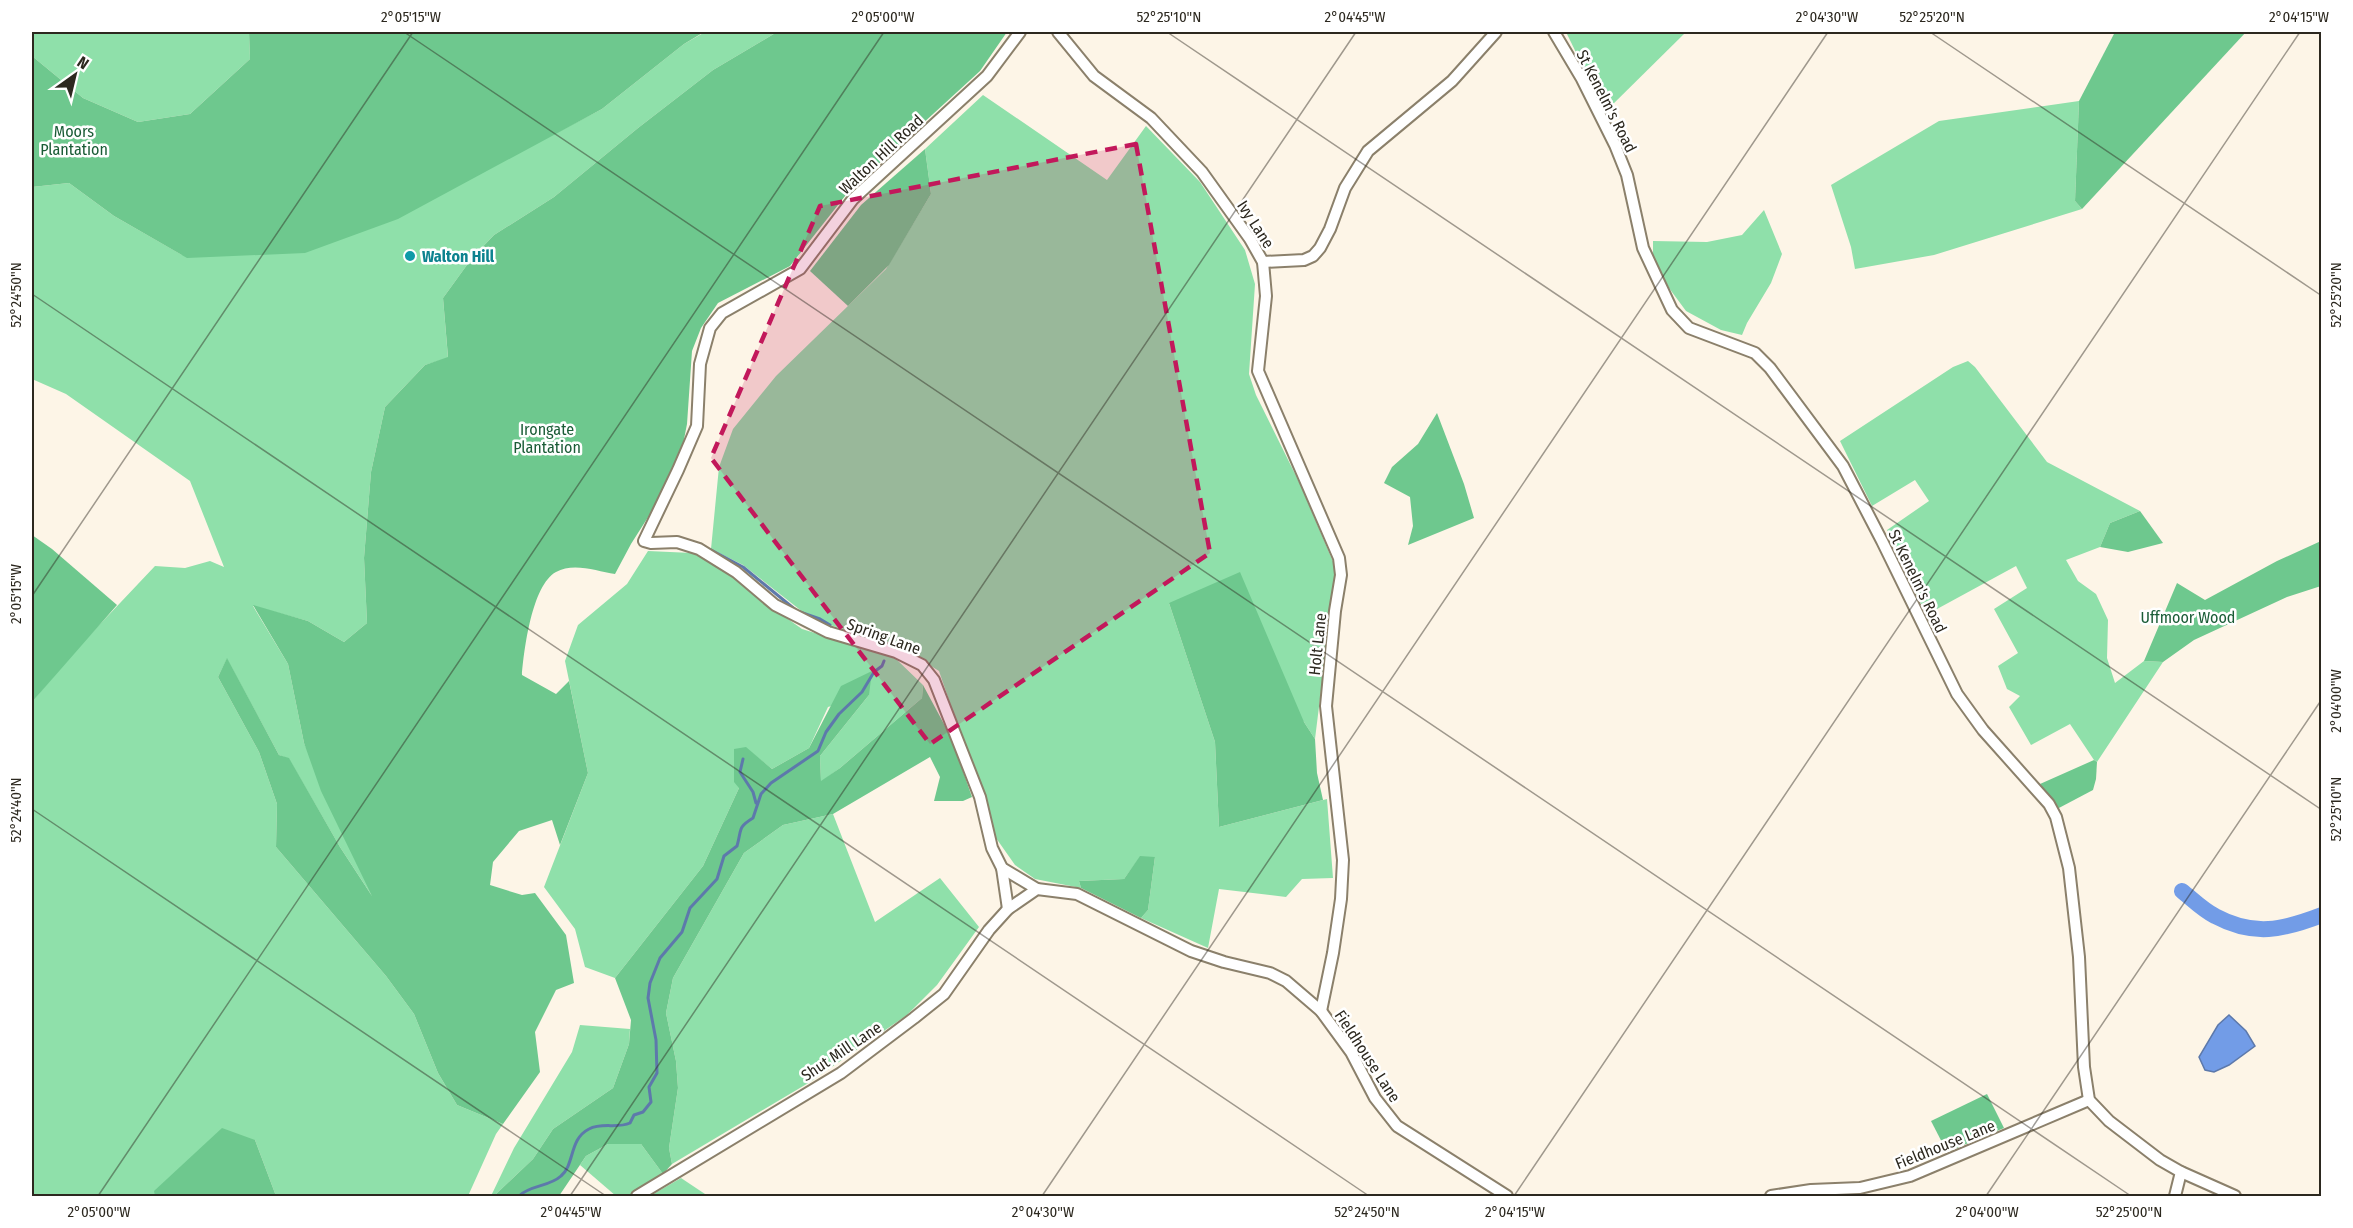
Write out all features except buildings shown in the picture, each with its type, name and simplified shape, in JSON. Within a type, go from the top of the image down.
[{"type":"street","name":"Walton Hill Road","points":[[644,541],[696,426],[700,364],[710,328],[722,313],[800,269],[853,199],[987,76],[1020,32]]},
{"type":"street","name":"Ivy Lane","points":[[1058,32],[1094,76],[1150,118],[1202,172],[1250,239],[1263,262],[1304,260],[1314,256],[1330,229],[1345,188],[1368,151],[1452,81],[1496,32]]},
{"type":"street","name":"St Kenelm's Road","points":[[1554,32],[1582,79],[1615,145],[1627,176],[1643,248],[1671,310],[1689,328],[1755,353],[1770,368],[1813,424],[1848,475],[1957,694],[1983,730],[2049,804],[2056,817],[2066,851],[2074,913],[2079,957],[2084,1067],[2089,1100]]},
{"type":"street","name":"Holt Lane","points":[[1263,262],[1266,296],[1258,371],[1339,558],[1341,575],[1335,611],[1326,706],[1343,860],[1341,899],[1321,1011]]},
{"type":"street","name":"Spring Lane","points":[[644,541],[677,542],[699,549],[736,572],[775,604],[828,632],[896,652],[922,665],[934,680],[980,798],[992,848],[1002,868],[1008,909]]},
{"type":"street","points":[[1002,868],[1033,891]]},
{"type":"street","name":"Fieldhouse Lane","points":[[1033,891],[1077,894],[1191,951],[1270,973],[1298,989],[1321,1011],[1351,1052],[1375,1098],[1397,1125],[1507,1197]]},
{"type":"street","name":"Shut Mill Lane","points":[[637,1197],[841,1073],[914,1018],[944,994],[989,930],[1008,909],[1033,891]]},
{"type":"street","points":[[2089,1100],[2109,1121],[2137,1143],[2181,1172],[2235,1197]]},
{"type":"street","name":"Fieldhouse Lane","points":[[1771,1197],[1811,1190],[1860,1188],[1910,1176],[2089,1100]]},
{"type":"street","points":[[2175,1197],[2181,1172]]},
{"type":"highlighted area","points":[[1136,144],[1210,553],[930,744],[711,458],[820,206]]},
{"type":"green space","points":[[32,32],[249,32],[250,59],[190,114],[138,122],[83,98],[32,56]]},
{"type":"green space","name":"Moors Plantation","points":[[249,32],[704,32],[684,44],[602,109],[398,219],[305,253],[187,258],[114,216],[69,183],[32,187],[32,56],[83,98],[138,122],[190,114],[250,59]]},
{"type":"green space","points":[[705,32],[777,32],[713,70],[554,197],[494,235],[472,258],[443,298],[448,358],[425,365],[385,407],[371,472],[364,558],[367,623],[344,642],[308,621],[253,606],[288,664],[304,743],[376,902],[340,847],[289,759],[279,755],[227,659],[218,677],[259,752],[277,804],[276,847],[386,976],[414,1014],[438,1073],[457,1105],[503,1124],[496,1134],[468,1196],[276,1196],[255,1140],[155,1191],[155,1196],[32,1196],[32,702],[69,657],[155,566],[185,568],[210,561],[224,567],[190,481],[66,394],[32,379],[32,187],[69,183],[114,216],[182,255],[503,161],[602,109],[684,44]]},
{"type":"green space","name":"Irongate Plantation","points":[[777,32],[1007,32],[980,71],[849,191],[790,266],[718,303],[701,328],[692,351],[687,424],[678,470],[631,544],[615,574],[585,568],[563,569],[548,579],[541,590],[531,619],[522,675],[556,694],[569,681],[588,773],[560,845],[552,820],[519,831],[493,862],[490,885],[522,895],[535,893],[566,935],[574,983],[556,990],[535,1032],[540,1072],[503,1124],[457,1105],[438,1073],[414,1014],[386,976],[276,847],[277,804],[259,752],[218,677],[227,658],[279,755],[289,758],[340,847],[372,896],[321,791],[304,743],[288,664],[253,605],[308,621],[344,642],[367,623],[364,558],[371,472],[385,407],[425,365],[448,357],[443,298],[472,258],[494,235],[554,197],[713,70]]},
{"type":"green space","points":[[1566,32],[1686,32],[1605,112]]},
{"type":"green space","points":[[2115,32],[2246,32],[2082,209],[2075,201],[2079,101]]},
{"type":"green space","points":[[983,95],[1107,180],[1146,126],[1200,182],[1245,250],[1255,284],[1249,374],[1256,395],[1300,484],[1334,564],[1335,577],[1315,739],[1304,722],[1169,603],[1215,742],[1219,827],[1327,799],[1333,878],[1302,879],[1286,897],[1219,889],[1208,948],[1141,918],[1148,910],[1155,857],[1140,857],[1124,879],[1079,881],[1081,888],[1035,879],[1015,865],[996,838],[939,671],[897,645],[813,620],[743,565],[711,549],[719,467],[733,429],[776,376],[886,269],[931,194],[925,149]]},
{"type":"green space","points":[[2079,101],[2075,201],[2082,209],[1934,255],[1855,269],[1851,247],[1831,185],[1939,121]]},
{"type":"green space","points":[[925,149],[931,194],[889,265],[848,306],[810,271],[861,205]]},
{"type":"green space","points":[[1764,210],[1782,254],[1771,283],[1742,335],[1721,330],[1686,311],[1669,288],[1653,255],[1653,241],[1707,242],[1742,235]]},
{"type":"green space","points":[[1968,361],[1975,367],[2047,462],[2140,511],[2110,523],[2100,547],[2066,560],[2078,581],[2096,594],[2108,620],[2107,658],[2115,683],[2144,661],[2163,662],[2097,762],[2070,724],[2031,745],[2009,707],[2020,696],[2007,689],[1998,666],[2018,653],[1994,609],[2027,588],[2016,566],[1926,615],[1887,530],[1929,501],[1915,480],[1872,506],[1840,441],[1953,367]]},
{"type":"green space","points":[[1437,413],[1464,484],[1474,518],[1408,545],[1413,526],[1410,497],[1384,483],[1392,467],[1418,444]]},
{"type":"green space","points":[[2140,511],[2163,543],[2128,552],[2100,547],[2110,523]]},
{"type":"green space","points":[[32,535],[52,549],[117,605],[32,702]]},
{"type":"green space","name":"Uffmoor Wood","points":[[2321,541],[2321,586],[2287,597],[2194,640],[2163,662],[2144,661],[2177,583],[2205,600],[2277,561]]},
{"type":"green space","points":[[648,551],[692,553],[706,558],[731,574],[753,594],[802,629],[895,658],[923,685],[922,698],[821,782],[820,756],[869,695],[828,707],[809,748],[772,769],[746,748],[739,788],[703,866],[615,978],[585,967],[575,929],[544,887],[588,773],[565,661],[578,625],[627,584]]},
{"type":"green space","points":[[1240,572],[1304,722],[1315,739],[1317,773],[1323,800],[1219,827],[1215,742],[1169,603]]},
{"type":"green space","points":[[872,671],[869,695],[820,756],[821,781],[840,768],[922,698],[923,685],[951,737],[972,797],[963,801],[934,801],[940,777],[930,757],[833,814],[783,825],[744,853],[673,978],[666,1013],[676,1061],[678,1088],[669,1148],[672,1164],[663,1174],[641,1144],[608,1144],[586,1156],[559,1196],[494,1196],[533,1159],[553,1129],[613,1088],[629,1044],[631,1020],[615,978],[703,866],[739,788],[734,782],[734,749],[746,747],[772,769],[809,748],[841,686]]},
{"type":"green space","points":[[2094,760],[2097,762],[2093,790],[2057,809],[2040,784]]},
{"type":"green space","points":[[833,814],[875,922],[940,878],[979,927],[937,985],[907,1015],[810,1082],[672,1164],[669,1148],[678,1088],[676,1061],[666,1013],[673,978],[744,853],[783,825]]},
{"type":"green space","points":[[1140,856],[1155,857],[1148,910],[1141,918],[1081,888],[1079,881],[1124,879]]},
{"type":"green space","points":[[580,1025],[630,1029],[629,1044],[613,1088],[553,1129],[533,1159],[494,1196],[491,1196],[514,1148],[572,1052]]},
{"type":"green space","points":[[1987,1094],[2004,1128],[1947,1152],[1931,1121]]},
{"type":"green space","points":[[222,1128],[255,1140],[276,1196],[155,1196],[154,1191]]},
{"type":"green space","points":[[608,1144],[641,1144],[663,1174],[629,1196],[616,1196],[580,1165],[586,1156]]},
{"type":"green space","points":[[681,1178],[708,1196],[650,1196]]},
{"type":"water","points":[[2229,1015],[2246,1031],[2255,1046],[2229,1065],[2214,1072],[2205,1070],[2199,1057],[2218,1025]]},
{"type":"waterway","points":[[711,550],[743,567],[797,611],[830,625]]},
{"type":"waterway","points":[[519,1196],[523,1192],[561,1176],[583,1133],[594,1127],[630,1123],[634,1115],[643,1112],[651,1102],[649,1087],[657,1073],[656,1040],[648,998],[650,983],[660,958],[682,932],[690,908],[717,879],[724,856],[737,846],[741,829],[753,818],[761,794],[771,783],[818,751],[826,732],[839,714],[862,692],[884,661]]},
{"type":"waterway","points":[[743,759],[740,772],[753,792],[756,803]]},
{"type":"waterway","points":[[2182,891],[2211,914],[2243,927],[2268,929],[2322,915]]},
{"type":"place","name":"Walton Hill","points":[[410,256]]}]
